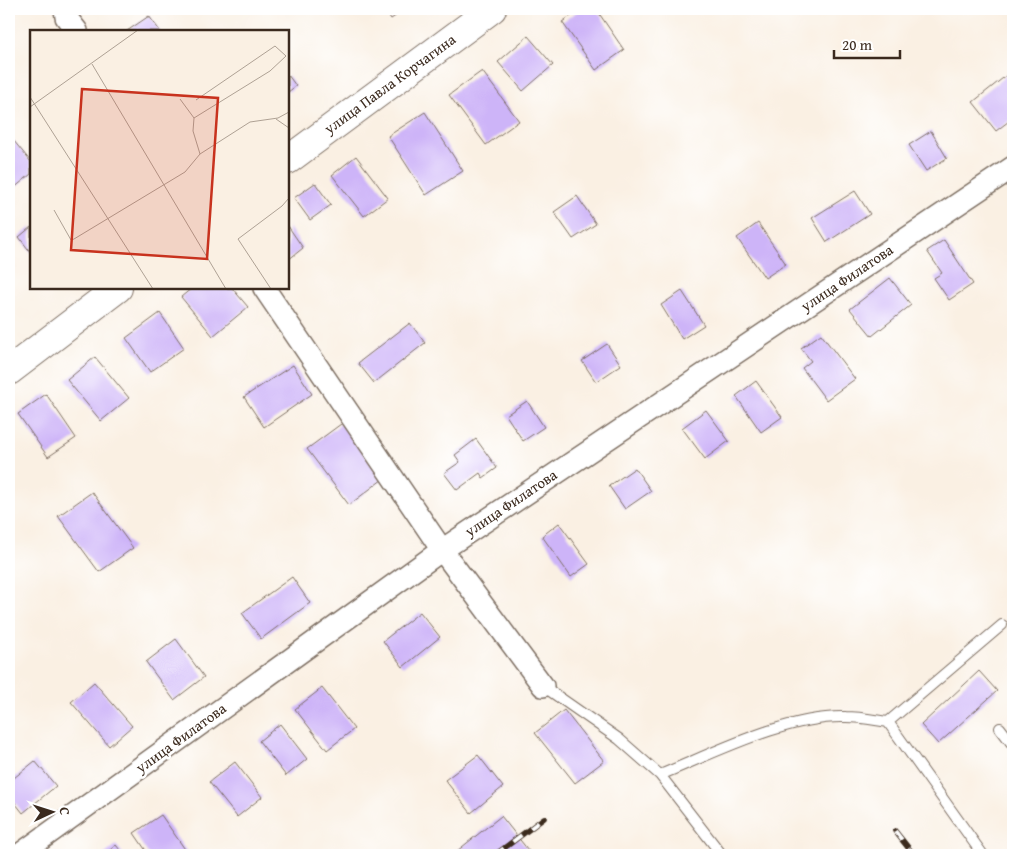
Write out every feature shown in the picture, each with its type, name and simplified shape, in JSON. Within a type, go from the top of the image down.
[{"type":"main road","name":"улица Павла Корчагина","points":[[289,159],[492,9]]},
{"type":"main road","points":[[9,371],[117,289]]},
{"type":"street","points":[[65,9],[66,17],[76,30]]},
{"type":"street","name":"улица Филатова","points":[[19,855],[442,550],[1013,167]]},
{"type":"street","points":[[265,289],[442,550],[543,686]]},
{"type":"lane","points":[[660,775],[734,744],[807,721],[845,717],[888,722],[1002,625]]},
{"type":"lane","points":[[543,686],[619,740],[660,775],[722,855]]},
{"type":"lane","points":[[888,722],[983,855]]},
{"type":"lane","points":[[1000,728],[1013,745]]},
{"type":"building","points":[[384,9],[406,9],[391,19]]},
{"type":"building","points":[[581,9],[596,9],[624,50],[596,70],[562,22]]},
{"type":"building","points":[[149,16],[159,30],[128,30]]},
{"type":"building","points":[[528,36],[553,65],[523,91],[498,62]]},
{"type":"building","points":[[1013,70],[1013,118],[996,131],[973,102]]},
{"type":"building","points":[[482,71],[519,121],[486,145],[449,95]]},
{"type":"building","points":[[289,76],[296,86],[289,91]]},
{"type":"building","points":[[425,112],[463,171],[426,195],[388,136]]},
{"type":"building","points":[[931,131],[947,158],[926,171],[909,145]]},
{"type":"building","points":[[9,135],[30,161],[30,175],[13,189],[9,184]]},
{"type":"building","points":[[356,156],[388,198],[364,216],[332,175]]},
{"type":"building","points":[[315,183],[331,205],[310,220],[294,198]]},
{"type":"building","points":[[855,191],[870,214],[827,242],[812,218]]},
{"type":"building","points":[[577,196],[596,224],[573,239],[554,212]]},
{"type":"building","points":[[758,223],[786,264],[765,278],[737,238]]},
{"type":"building","points":[[289,227],[303,248],[289,259]]},
{"type":"building","points":[[30,228],[30,252],[19,237]]},
{"type":"building","points":[[944,240],[973,284],[949,300],[934,278],[942,273],[927,251]]},
{"type":"building","points":[[890,278],[911,305],[872,336],[850,309]]},
{"type":"building","points":[[191,289],[233,289],[248,307],[213,336],[181,297]]},
{"type":"building","points":[[682,291],[704,325],[682,339],[661,305]]},
{"type":"building","points":[[160,313],[184,348],[150,372],[126,338]]},
{"type":"building","points":[[410,323],[425,343],[374,383],[358,363]]},
{"type":"building","points":[[821,334],[855,379],[826,400],[802,368],[811,361],[801,348]]},
{"type":"building","points":[[607,344],[621,365],[596,382],[582,361]]},
{"type":"building","points":[[95,357],[129,398],[101,421],[67,380]]},
{"type":"building","points":[[293,365],[312,394],[264,427],[244,397]]},
{"type":"building","points":[[756,381],[782,417],[761,432],[736,396]]},
{"type":"building","points":[[46,394],[76,438],[48,457],[18,414]]},
{"type":"building","points":[[527,401],[544,427],[523,441],[506,415]]},
{"type":"building","points":[[706,410],[729,441],[705,459],[682,428]]},
{"type":"building","points":[[345,421],[387,476],[349,505],[307,449]]},
{"type":"building","points":[[476,439],[497,468],[483,478],[480,473],[457,490],[444,473],[460,462],[455,455]]},
{"type":"building","points":[[635,468],[651,491],[625,509],[609,486]]},
{"type":"building","points":[[92,492],[133,548],[99,572],[58,516]]},
{"type":"building","points":[[559,523],[589,564],[571,577],[542,536]]},
{"type":"building","points":[[292,577],[310,603],[261,639],[242,613]]},
{"type":"building","points":[[420,612],[440,637],[403,667],[383,641]]},
{"type":"building","points":[[176,639],[204,677],[174,700],[146,662]]},
{"type":"building","points":[[979,671],[997,691],[938,744],[921,725]]},
{"type":"building","points":[[94,682],[132,726],[109,746],[71,702]]},
{"type":"building","points":[[322,688],[354,729],[327,750],[295,709]]},
{"type":"building","points":[[564,710],[604,761],[575,783],[535,733]]},
{"type":"building","points":[[280,724],[307,759],[286,776],[259,741]]},
{"type":"building","points":[[478,755],[503,787],[471,813],[445,780]]},
{"type":"building","points":[[35,761],[56,786],[23,813],[9,795],[9,782]]},
{"type":"building","points":[[235,762],[262,797],[237,817],[209,782]]},
{"type":"building","points":[[161,815],[189,855],[149,855],[134,833]]},
{"type":"building","points":[[501,816],[532,855],[452,855]]},
{"type":"building","points":[[116,845],[124,855],[104,855]]},
{"type":"railway","points":[[495,855],[544,818]]},
{"type":"railway","points":[[895,831],[914,855]]}]
